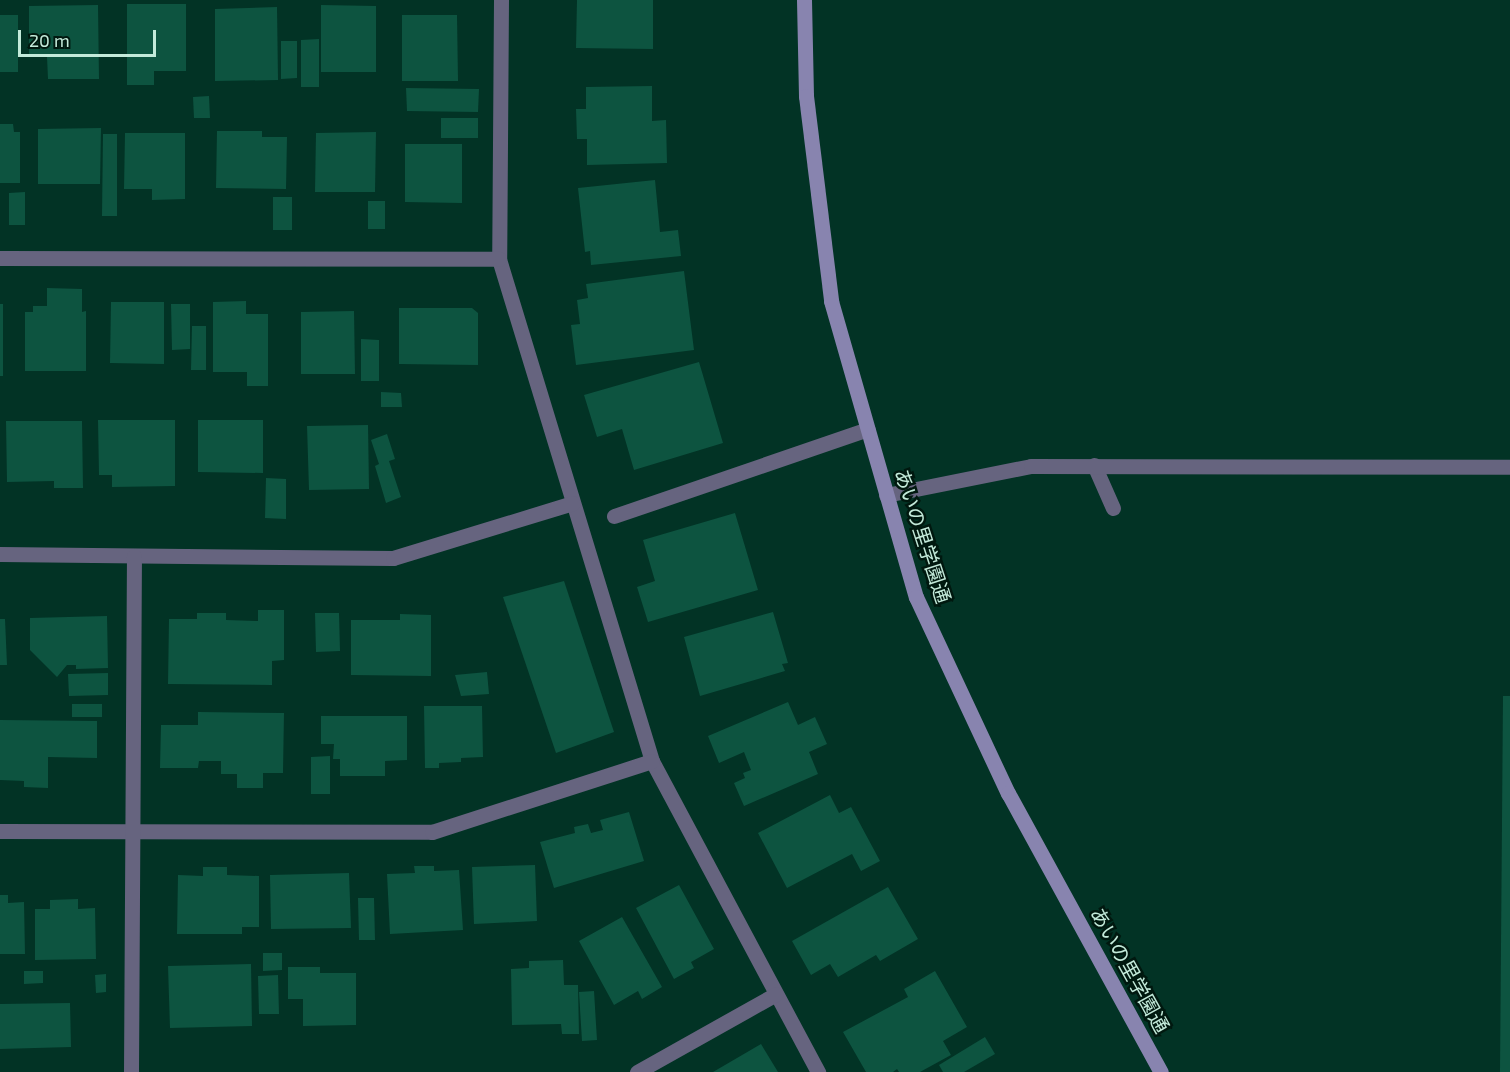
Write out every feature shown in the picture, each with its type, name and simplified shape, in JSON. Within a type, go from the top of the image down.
[{"type":"street","points":[[501,0],[499,259],[652,761],[818,1072]]},
{"type":"street","name":"あいの里学園通","points":[[804,0],[806,96],[831,301],[916,597],[1003,783],[1161,1072]]},
{"type":"street","points":[[0,258],[499,259]]},
{"type":"street","points":[[614,516],[868,429]]},
{"type":"street","points":[[1094,465],[1113,508]]},
{"type":"street","points":[[886,495],[1031,466],[1510,467]]},
{"type":"street","points":[[0,554],[393,558],[573,503]]},
{"type":"street","points":[[131,1072],[134,556]]},
{"type":"street","points":[[0,831],[432,832],[652,761]]},
{"type":"street","points":[[637,1072],[776,994]]},
{"type":"building","points":[[577,0],[653,0],[653,49],[576,48]]},
{"type":"building","points":[[127,4],[186,4],[186,71],[154,71],[154,85],[127,85]]},
{"type":"building","points":[[98,5],[99,79],[48,79],[47,57],[29,57],[29,6]]},
{"type":"building","points":[[321,5],[376,6],[376,72],[321,72]]},
{"type":"building","points":[[277,7],[278,80],[215,81],[215,9]]},
{"type":"building","points":[[0,15],[18,15],[18,72],[0,72]]},
{"type":"building","points":[[402,15],[457,15],[458,81],[402,81]]},
{"type":"building","points":[[319,39],[319,87],[301,87],[301,40]]},
{"type":"building","points":[[281,41],[297,41],[297,78],[281,79]]},
{"type":"building","points":[[652,86],[652,121],[666,120],[667,163],[587,165],[587,139],[577,139],[576,109],[586,109],[586,87]]},
{"type":"building","points":[[406,88],[479,89],[478,112],[407,111]]},
{"type":"building","points":[[209,96],[210,118],[194,118],[193,97]]},
{"type":"building","points":[[441,118],[478,118],[478,138],[441,138]]},
{"type":"building","points":[[0,124],[13,124],[14,132],[20,132],[20,183],[0,183]]},
{"type":"building","points":[[101,128],[100,184],[38,184],[38,129]]},
{"type":"building","points":[[217,131],[262,131],[262,137],[287,137],[286,189],[216,188]]},
{"type":"building","points":[[376,132],[375,192],[315,192],[316,133]]},
{"type":"building","points":[[125,133],[185,133],[185,199],[152,200],[152,189],[124,189]]},
{"type":"building","points":[[103,134],[117,134],[117,216],[102,216]]},
{"type":"building","points":[[405,144],[462,144],[462,203],[405,202]]},
{"type":"building","points":[[655,180],[660,232],[678,230],[681,256],[591,265],[590,251],[585,252],[578,188]]},
{"type":"building","points":[[25,192],[25,225],[9,225],[9,193]]},
{"type":"building","points":[[273,197],[292,197],[292,230],[273,230]]},
{"type":"building","points":[[368,201],[385,201],[385,229],[368,229]]},
{"type":"building","points":[[684,271],[694,350],[576,365],[571,325],[580,324],[577,300],[588,298],[586,284]]},
{"type":"building","points":[[47,288],[82,289],[82,312],[86,311],[86,371],[25,371],[25,312],[33,312],[33,306],[47,306]]},
{"type":"building","points":[[246,301],[246,314],[268,314],[268,386],[247,386],[247,372],[213,372],[213,302]]},
{"type":"building","points":[[111,302],[164,302],[164,364],[110,363]]},
{"type":"building","points":[[0,304],[3,304],[3,376],[0,376]]},
{"type":"building","points":[[171,304],[190,304],[190,349],[172,350]]},
{"type":"building","points":[[399,308],[472,308],[478,313],[478,365],[399,364]]},
{"type":"building","points":[[354,311],[355,374],[301,374],[301,312]]},
{"type":"building","points":[[192,326],[206,326],[206,370],[191,370]]},
{"type":"building","points":[[361,339],[379,340],[379,381],[361,381]]},
{"type":"building","points":[[699,362],[723,443],[634,470],[622,429],[597,437],[584,395]]},
{"type":"building","points":[[381,392],[401,393],[402,407],[381,407]]},
{"type":"building","points":[[98,420],[175,420],[175,486],[112,487],[112,475],[99,475]]},
{"type":"building","points":[[198,420],[263,420],[263,473],[198,472]]},
{"type":"building","points":[[6,421],[82,421],[83,488],[54,488],[54,481],[7,482]]},
{"type":"building","points":[[368,425],[369,489],[309,490],[307,426]]},
{"type":"building","points":[[387,434],[395,459],[389,461],[401,497],[386,503],[375,466],[379,464],[371,440]]},
{"type":"building","points":[[266,478],[286,479],[286,519],[265,518]]},
{"type":"building","points":[[735,513],[758,590],[648,622],[637,587],[655,581],[643,540]]},
{"type":"building","points":[[564,581],[614,732],[556,753],[503,597]]},
{"type":"building","points":[[258,610],[284,610],[284,660],[272,661],[272,685],[168,684],[169,619],[197,619],[197,613],[226,613],[226,620],[258,621]]},
{"type":"building","points":[[773,612],[788,663],[782,664],[785,671],[700,696],[684,637]]},
{"type":"building","points":[[315,613],[339,613],[340,651],[316,652]]},
{"type":"building","points":[[400,614],[431,615],[431,676],[351,675],[351,620],[400,620]]},
{"type":"building","points":[[107,616],[108,668],[76,669],[76,665],[67,665],[57,677],[30,650],[30,618]]},
{"type":"building","points":[[0,619],[5,619],[7,665],[0,665]]},
{"type":"building","points":[[487,672],[489,694],[461,696],[455,675]]},
{"type":"building","points":[[108,673],[108,695],[69,696],[68,674]]},
{"type":"building","points":[[1503,696],[1510,696],[1510,1072],[1500,1072]]},
{"type":"building","points":[[788,702],[798,725],[815,717],[827,744],[809,752],[818,774],[744,806],[734,783],[745,778],[743,773],[751,770],[744,752],[719,763],[708,736]]},
{"type":"building","points":[[72,704],[102,704],[102,717],[72,717]]},
{"type":"building","points":[[424,706],[482,706],[483,757],[461,758],[461,762],[439,763],[439,768],[425,768]]},
{"type":"building","points":[[198,712],[284,713],[283,773],[263,773],[263,788],[237,788],[237,774],[221,774],[221,761],[199,761],[198,768],[160,768],[161,725],[198,725]]},
{"type":"building","points":[[321,716],[407,716],[407,760],[385,761],[385,776],[340,776],[340,759],[333,759],[334,744],[321,744]]},
{"type":"building","points":[[0,720],[97,721],[97,758],[48,757],[48,788],[24,787],[24,781],[0,780]]},
{"type":"building","points":[[330,756],[330,794],[311,794],[311,757]]},
{"type":"building","points":[[830,795],[839,813],[851,807],[880,861],[861,871],[852,854],[787,888],[758,833]]},
{"type":"building","points":[[629,812],[644,861],[554,888],[540,842],[575,833],[574,827],[588,824],[591,833],[603,830],[600,820]]},
{"type":"building","points":[[535,865],[537,921],[474,924],[472,867]]},
{"type":"building","points":[[414,866],[434,866],[434,871],[459,870],[463,930],[390,934],[387,874],[415,873]]},
{"type":"building","points":[[203,867],[227,867],[227,875],[259,876],[259,927],[242,927],[242,934],[177,934],[178,875],[203,876]]},
{"type":"building","points":[[349,873],[351,928],[271,929],[270,875]]},
{"type":"building","points":[[679,885],[714,949],[691,962],[694,968],[674,979],[636,908]]},
{"type":"building","points":[[888,887],[918,939],[880,961],[876,955],[838,977],[830,964],[811,975],[792,941]]},
{"type":"building","points":[[0,895],[8,895],[8,903],[24,902],[25,954],[0,954]]},
{"type":"building","points":[[358,898],[374,898],[375,940],[359,940]]},
{"type":"building","points":[[78,899],[78,909],[95,908],[96,959],[35,960],[35,909],[50,909],[50,900]]},
{"type":"building","points":[[622,917],[662,987],[642,999],[638,991],[614,1005],[579,941]]},
{"type":"building","points":[[263,953],[282,953],[282,970],[263,971]]},
{"type":"building","points":[[563,960],[564,985],[578,985],[579,1034],[562,1034],[561,1024],[512,1025],[511,969],[529,968],[529,961]]},
{"type":"building","points":[[251,964],[252,1026],[170,1028],[168,966]]},
{"type":"building","points":[[288,967],[320,967],[320,973],[356,973],[356,1025],[303,1026],[303,999],[288,999]]},
{"type":"building","points":[[24,971],[43,971],[43,983],[24,984]]},
{"type":"building","points":[[935,971],[967,1027],[943,1041],[951,1055],[920,1072],[899,1072],[897,1069],[893,1072],[866,1072],[843,1032],[908,997],[904,989]]},
{"type":"building","points":[[106,974],[106,992],[96,993],[95,975]]},
{"type":"building","points":[[278,975],[279,1014],[259,1014],[258,976]]},
{"type":"building","points":[[594,991],[597,1040],[582,1041],[579,992]]},
{"type":"building","points":[[70,1003],[71,1047],[0,1049],[0,1004]]},
{"type":"building","points":[[985,1037],[995,1054],[964,1072],[943,1072],[939,1065]]},
{"type":"building","points":[[761,1044],[778,1072],[713,1072]]}]
